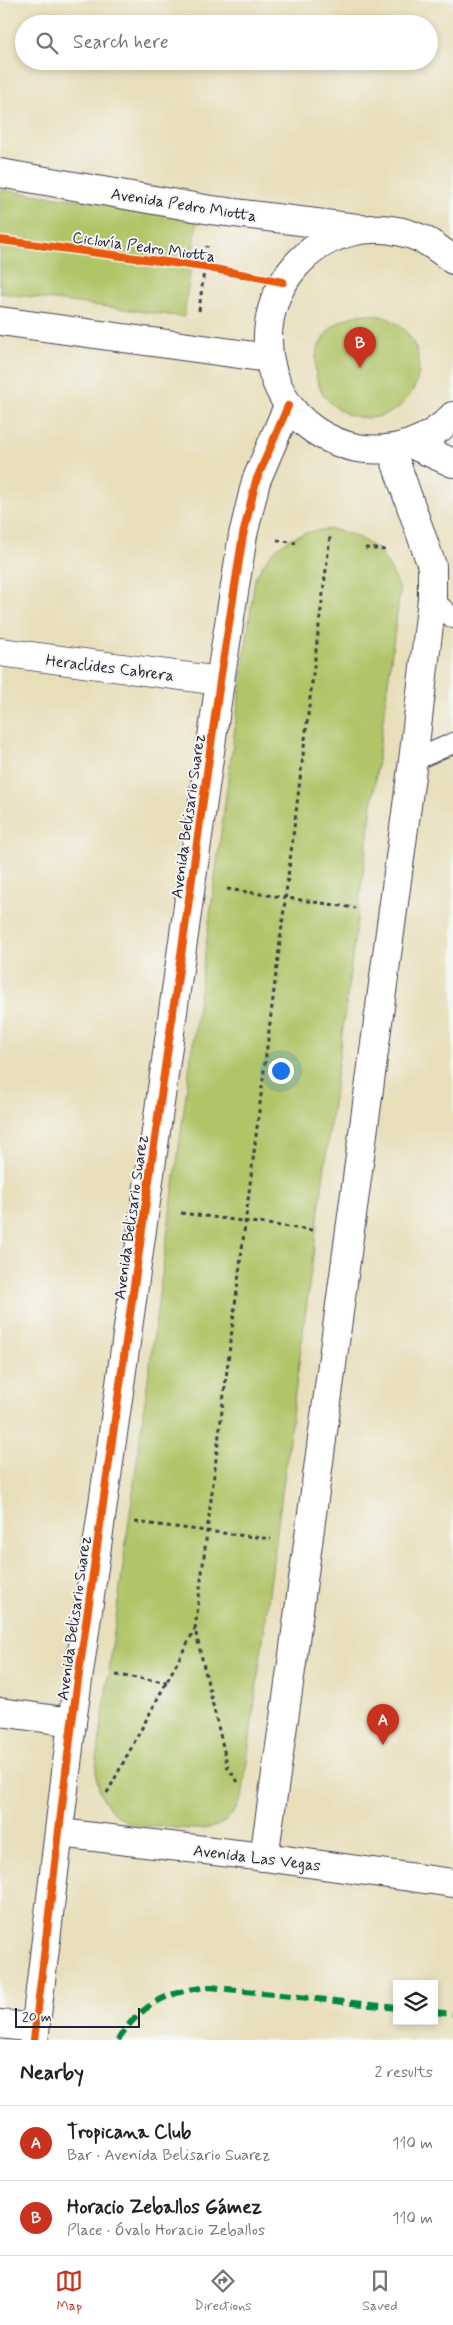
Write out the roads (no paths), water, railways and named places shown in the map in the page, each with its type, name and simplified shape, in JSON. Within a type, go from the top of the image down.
[{"type":"street","name":"Avenida Pedro Miotta","points":[[0,173],[211,210],[369,230]]},
{"type":"street","points":[[453,260],[422,239],[396,231],[369,230],[343,234],[319,245],[299,261],[283,282],[268,318],[266,338],[268,358],[275,383],[288,406],[304,423],[324,436],[344,445],[368,450],[401,446],[442,428],[453,416]]},
{"type":"street","points":[[422,239],[453,239]]},
{"type":"street","points":[[0,321],[195,346],[268,358]]},
{"type":"street","name":"Avenida Belisario Suarez","points":[[34,2034],[60,1833],[72,1722],[220,681],[243,535],[256,481],[288,406]]},
{"type":"street","points":[[401,446],[453,464]]},
{"type":"street","points":[[264,1857],[291,1670],[413,761],[432,599],[432,566],[401,446]]},
{"type":"street","name":"Heraclides Cabrera","points":[[0,652],[220,681]]},
{"type":"street","points":[[0,1712],[72,1722]]},
{"type":"street","name":"Avenida Las Vegas","points":[[60,1833],[264,1857],[453,1883]]},
{"type":"street","points":[[0,2024],[34,2034]]},
{"type":"lane","points":[[432,599],[453,618]]},
{"type":"lane","points":[[413,761],[453,743]]},
{"type":"place","name":"Horacio Zeballos Gámez","points":[[360,368]]},
{"type":"place","name":"Tropicana Club","points":[[383,1745]]}]
